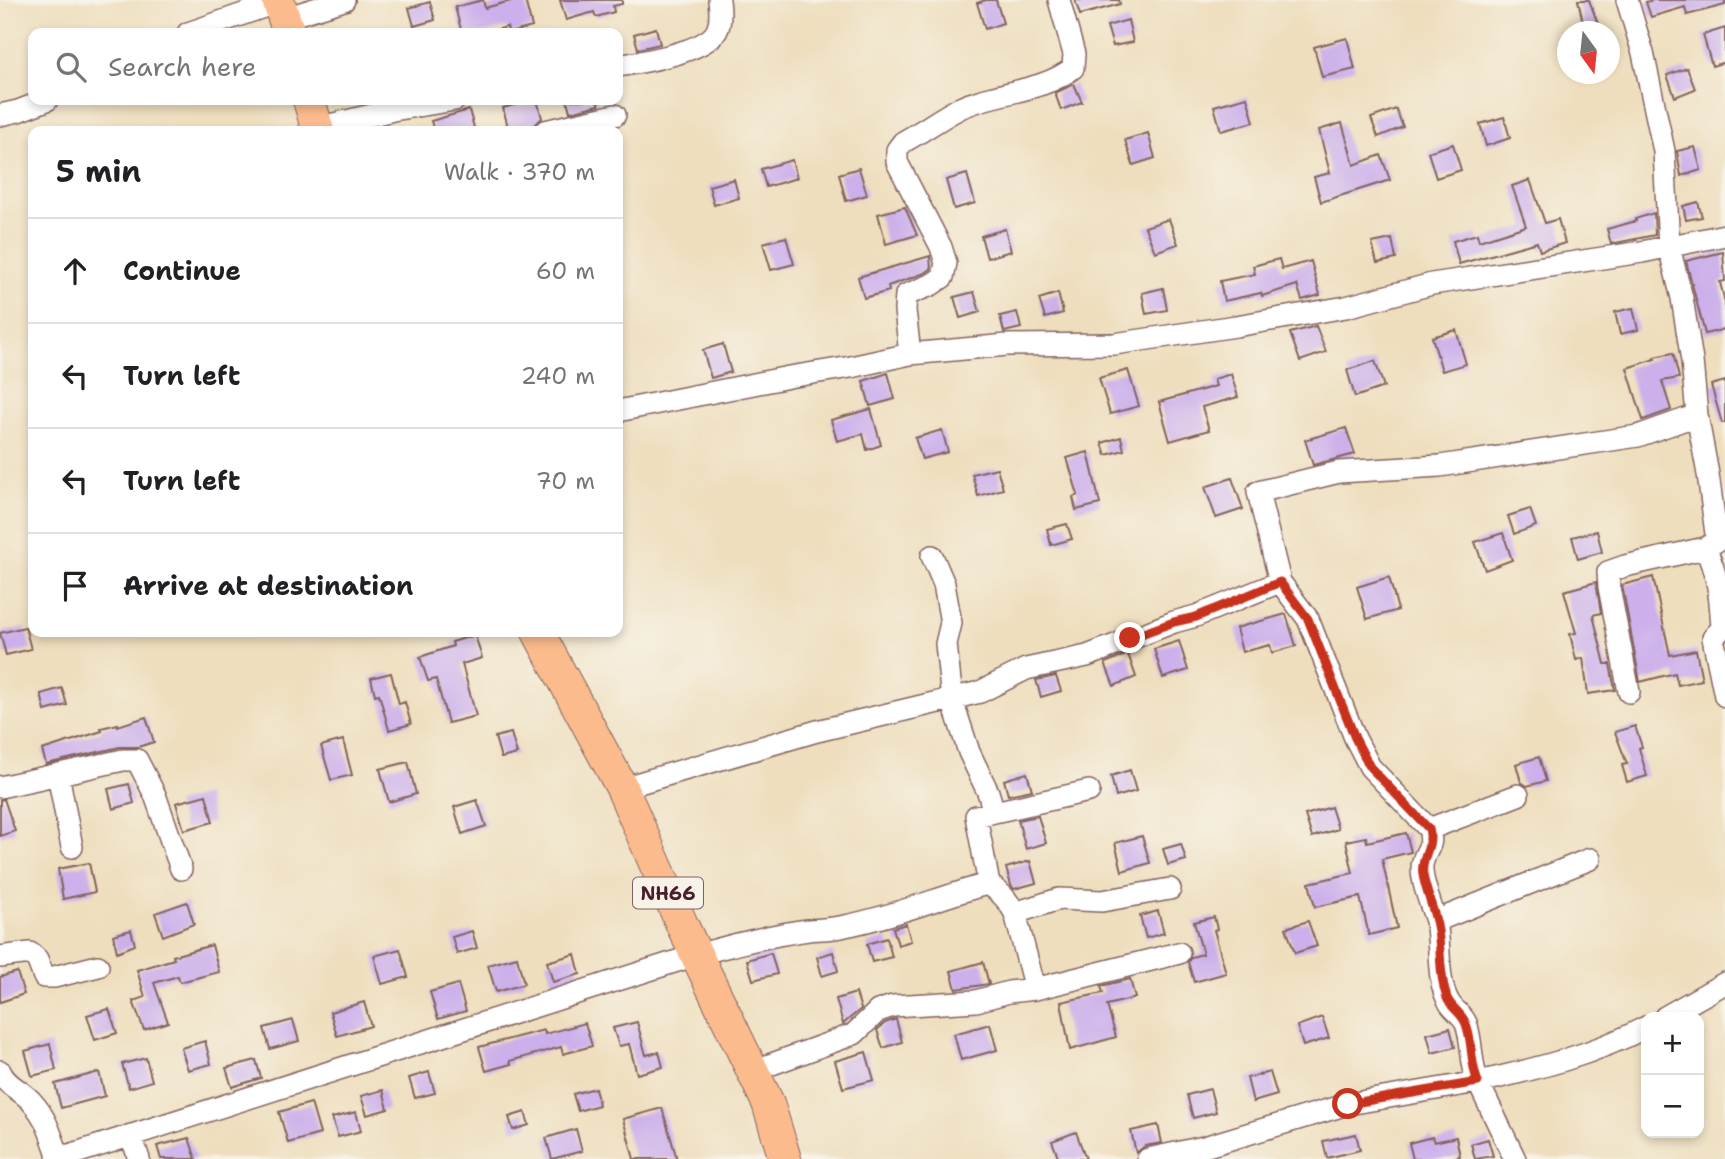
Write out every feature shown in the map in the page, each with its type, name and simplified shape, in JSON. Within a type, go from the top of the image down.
[{"type":"highway","name":"NH66","points":[[541,637],[622,788],[696,955],[768,1103],[785,1159]]},
{"type":"street","points":[[212,28],[344,0]]},
{"type":"street","points":[[623,65],[654,60],[706,42],[718,29],[719,0]]},
{"type":"street","points":[[911,354],[905,310],[906,295],[943,277],[946,263],[941,247],[897,162],[897,150],[903,142],[960,108],[1026,89],[1064,75],[1073,68],[1074,54],[1059,0]]},
{"type":"street","points":[[1627,0],[1643,53],[1664,151],[1669,247],[1682,298],[1716,543],[1715,570],[1720,588],[1722,628],[1713,638],[1725,696]]},
{"type":"street","points":[[0,115],[34,105]]},
{"type":"street","points":[[314,120],[424,105]]},
{"type":"street","points":[[567,126],[615,115]]},
{"type":"street","points":[[623,410],[789,377],[851,368],[911,354],[1007,345],[1114,344],[1346,307],[1432,284],[1532,271],[1725,235]]},
{"type":"street","points":[[1515,1159],[1472,1069],[1466,1024],[1460,1013],[1448,1002],[1442,981],[1436,921],[1423,873],[1422,861],[1432,838],[1429,829],[1370,767],[1355,738],[1308,619],[1280,582],[1258,492],[1339,472],[1440,466],[1638,436],[1697,415]]},
{"type":"street","points":[[1629,692],[1608,572],[1716,543]]},
{"type":"street","points":[[932,556],[944,584],[951,623],[946,644],[952,700],[969,752],[994,812]]},
{"type":"street","points":[[622,788],[817,731],[980,692],[1026,669],[1087,656],[1163,626],[1196,617],[1280,582]]},
{"type":"street","points":[[0,787],[123,760],[137,760],[155,795],[181,869]]},
{"type":"street","points":[[58,774],[72,848]]},
{"type":"street","points":[[986,883],[988,879],[976,816],[1089,791]]},
{"type":"street","points":[[1429,829],[1518,795]]},
{"type":"street","points":[[1436,921],[1590,859]]},
{"type":"street","points":[[0,1071],[11,1085],[41,1112],[50,1130],[58,1159],[696,955],[748,942],[807,930],[843,927],[897,914],[986,883],[1007,899],[1015,913],[1035,989]]},
{"type":"street","points":[[1015,913],[1059,899],[1102,901],[1170,889]]},
{"type":"street","points":[[0,957],[30,953],[37,959],[44,977],[97,966]]},
{"type":"street","points":[[753,1071],[854,1034],[878,1011],[893,1006],[956,1004],[1035,989],[1180,953]]},
{"type":"street","points":[[1674,1012],[1725,983]]},
{"type":"street","points":[[1148,1159],[1174,1156],[1348,1104],[1478,1082],[1559,1063],[1616,1042],[1641,1030]]},
{"type":"street","points":[[131,1135],[139,1159]]},
{"type":"building","points":[[483,0],[485,8],[514,0],[525,0],[532,27],[461,28],[455,7]]},
{"type":"building","points":[[560,0],[622,0],[622,4],[613,6],[614,12],[596,17],[594,12],[566,20]]},
{"type":"building","points":[[996,0],[1003,23],[985,29],[977,3]]},
{"type":"building","points":[[1075,0],[1119,0],[1120,4],[1080,15]]},
{"type":"building","points":[[1578,0],[1589,0],[1597,21],[1583,21]]},
{"type":"building","points":[[1725,0],[1725,5],[1687,15],[1685,7],[1651,17],[1646,2]]},
{"type":"building","points":[[430,2],[435,20],[414,26],[409,8]]},
{"type":"building","points":[[1128,20],[1133,42],[1113,46],[1107,26]]},
{"type":"building","points":[[656,28],[660,44],[638,49],[634,34]]},
{"type":"building","points":[[1725,28],[1725,62],[1712,66],[1703,35]]},
{"type":"building","points":[[1347,38],[1355,69],[1322,77],[1314,47]]},
{"type":"building","points":[[1687,68],[1695,89],[1675,97],[1667,75]]},
{"type":"building","points":[[1074,84],[1082,102],[1061,110],[1055,93]]},
{"type":"building","points":[[1247,97],[1254,122],[1221,131],[1214,106]]},
{"type":"building","points":[[538,105],[542,118],[534,126],[508,126],[503,108]]},
{"type":"building","points":[[568,105],[599,105],[570,112]]},
{"type":"building","points":[[1396,109],[1403,127],[1378,137],[1371,118]]},
{"type":"building","points":[[469,110],[474,126],[432,126],[431,121]]},
{"type":"building","points":[[1504,117],[1510,138],[1486,146],[1480,124]]},
{"type":"building","points":[[1342,123],[1354,165],[1381,155],[1390,180],[1321,202],[1314,177],[1330,173],[1319,130]]},
{"type":"building","points":[[1148,133],[1155,158],[1133,165],[1125,140]]},
{"type":"building","points":[[1453,144],[1461,170],[1436,178],[1428,152]]},
{"type":"building","points":[[1695,147],[1701,170],[1681,176],[1677,151]]},
{"type":"building","points":[[792,160],[797,178],[766,187],[761,169]]},
{"type":"building","points":[[859,168],[867,195],[846,201],[839,174]]},
{"type":"building","points":[[967,174],[975,203],[954,209],[946,180]]},
{"type":"building","points":[[734,179],[739,198],[714,205],[709,186]]},
{"type":"building","points":[[1530,180],[1545,223],[1558,219],[1565,243],[1540,251],[1537,242],[1459,264],[1453,241],[1477,234],[1479,241],[1526,226],[1512,186]]},
{"type":"building","points":[[1698,202],[1702,217],[1686,220],[1683,206]]},
{"type":"building","points":[[905,207],[917,235],[886,244],[878,214]]},
{"type":"building","points":[[1654,213],[1655,235],[1611,244],[1607,229]]},
{"type":"building","points":[[1169,219],[1178,244],[1155,252],[1145,227]]},
{"type":"building","points":[[1005,229],[1011,251],[987,258],[981,236]]},
{"type":"building","points":[[786,237],[794,264],[771,270],[763,243]]},
{"type":"building","points":[[1392,239],[1396,259],[1377,263],[1372,243]]},
{"type":"building","points":[[1723,252],[1725,281],[1720,282],[1725,303],[1725,329],[1705,334],[1686,261]]},
{"type":"building","points":[[930,256],[931,269],[925,273],[888,286],[889,291],[864,298],[858,277]]},
{"type":"building","points":[[1279,259],[1282,269],[1311,261],[1320,295],[1302,300],[1297,285],[1262,296],[1261,293],[1224,301],[1220,281],[1255,274],[1253,266]]},
{"type":"building","points":[[1163,288],[1167,310],[1146,314],[1142,293]]},
{"type":"building","points":[[974,292],[980,312],[960,318],[954,297]]},
{"type":"building","points":[[1058,293],[1063,313],[1045,318],[1039,299]]},
{"type":"building","points":[[1633,308],[1638,330],[1620,334],[1615,312]]},
{"type":"building","points":[[1017,312],[1021,328],[1004,332],[1000,316]]},
{"type":"building","points":[[1316,326],[1326,352],[1300,361],[1290,333]]},
{"type":"building","points":[[1456,330],[1466,364],[1442,371],[1432,337]]},
{"type":"building","points":[[723,344],[731,372],[711,378],[703,350]]},
{"type":"building","points":[[1673,353],[1679,378],[1662,381],[1671,410],[1643,420],[1627,368]]},
{"type":"building","points":[[1375,361],[1384,387],[1355,397],[1347,370]]},
{"type":"building","points":[[1128,370],[1139,406],[1110,414],[1099,378]]},
{"type":"building","points":[[888,373],[895,399],[870,406],[863,381]]},
{"type":"building","points":[[1231,374],[1238,397],[1202,407],[1209,430],[1170,441],[1159,402],[1216,386],[1214,379]]},
{"type":"building","points":[[1725,381],[1725,423],[1722,423],[1711,385]]},
{"type":"building","points":[[871,409],[881,445],[867,450],[863,434],[837,441],[831,420]]},
{"type":"building","points":[[1346,428],[1355,454],[1313,465],[1305,440]]},
{"type":"building","points":[[942,430],[948,452],[922,459],[915,438]]},
{"type":"building","points":[[1121,437],[1124,450],[1106,455],[1102,443]]},
{"type":"building","points":[[1088,452],[1100,504],[1076,510],[1073,497],[1078,495],[1067,458]]},
{"type":"building","points":[[997,468],[1003,489],[978,496],[972,474]]},
{"type":"building","points":[[1232,478],[1243,509],[1216,518],[1205,487]]},
{"type":"building","points":[[1530,509],[1536,526],[1514,534],[1508,516]]},
{"type":"building","points":[[1067,524],[1072,539],[1051,545],[1047,529]]},
{"type":"building","points":[[1597,531],[1602,552],[1578,559],[1572,537]]},
{"type":"building","points":[[1503,533],[1512,560],[1485,570],[1475,542]]},
{"type":"building","points":[[1389,577],[1398,610],[1367,619],[1357,587]]},
{"type":"building","points":[[1653,577],[1670,655],[1696,650],[1702,680],[1678,685],[1675,673],[1640,682],[1622,585]]},
{"type":"building","points":[[1596,582],[1601,613],[1593,615],[1605,664],[1610,664],[1615,690],[1588,694],[1583,658],[1576,660],[1570,634],[1576,633],[1564,591]]},
{"type":"building","points":[[1286,614],[1296,646],[1272,653],[1270,645],[1242,652],[1236,628]]},
{"type":"building","points":[[25,627],[31,649],[6,655],[0,633]]},
{"type":"building","points":[[476,637],[482,658],[462,664],[476,716],[448,723],[436,679],[428,681],[420,657],[453,646],[452,642]]},
{"type":"building","points":[[1179,641],[1188,670],[1163,678],[1154,649]]},
{"type":"building","points":[[1128,654],[1136,677],[1114,686],[1105,663]]},
{"type":"building","points":[[391,673],[399,704],[405,702],[411,724],[389,730],[379,694],[375,695],[371,678]]},
{"type":"building","points":[[1056,676],[1061,691],[1041,697],[1036,680]]},
{"type":"building","points":[[62,688],[67,705],[45,711],[41,694]]},
{"type":"building","points":[[146,717],[154,742],[46,764],[42,750],[102,731],[101,728]]},
{"type":"building","points":[[1635,726],[1647,776],[1627,782],[1622,765],[1627,764],[1615,732]]},
{"type":"building","points":[[511,733],[517,754],[501,758],[495,737]]},
{"type":"building","points":[[343,740],[352,775],[331,780],[321,746]]},
{"type":"building","points":[[1539,757],[1546,781],[1527,786],[1521,782],[1516,764]]},
{"type":"building","points":[[408,762],[416,794],[389,802],[380,769]]},
{"type":"building","points":[[1130,770],[1136,791],[1116,797],[1111,776]]},
{"type":"building","points":[[1027,773],[1032,790],[1008,795],[1004,780]]},
{"type":"building","points":[[129,784],[134,803],[113,809],[108,789]]},
{"type":"building","points":[[206,795],[213,822],[184,830],[176,803]]},
{"type":"building","points":[[4,799],[15,831],[0,836],[0,800]]},
{"type":"building","points":[[477,800],[486,826],[462,834],[454,807]]},
{"type":"building","points":[[1331,807],[1338,829],[1312,837],[1305,815]]},
{"type":"building","points":[[1038,816],[1046,843],[1026,849],[1018,820]]},
{"type":"building","points":[[1406,833],[1411,852],[1382,859],[1397,928],[1369,935],[1360,897],[1315,907],[1309,883],[1353,873],[1346,841],[1366,837],[1367,842]]},
{"type":"building","points":[[1142,836],[1150,863],[1122,871],[1115,843]]},
{"type":"building","points":[[1181,844],[1186,860],[1168,865],[1163,849]]},
{"type":"building","points":[[1030,861],[1036,883],[1014,889],[1006,868]]},
{"type":"building","points":[[89,863],[95,892],[63,899],[58,869]]},
{"type":"building","points":[[187,902],[194,924],[163,936],[155,913]]},
{"type":"building","points":[[1158,911],[1164,933],[1146,938],[1140,916]]},
{"type":"building","points":[[1214,917],[1217,929],[1214,930],[1226,973],[1194,982],[1188,962],[1191,957],[1203,954],[1194,922]]},
{"type":"building","points":[[1308,921],[1317,946],[1295,953],[1286,928]]},
{"type":"building","points":[[906,924],[911,941],[898,945],[893,928]]},
{"type":"building","points":[[131,930],[135,945],[117,952],[113,935]]},
{"type":"building","points":[[472,931],[477,948],[457,954],[452,937]]},
{"type":"building","points":[[887,938],[892,957],[872,962],[867,944]]},
{"type":"building","points":[[212,945],[219,972],[180,982],[178,976],[154,983],[168,1022],[144,1030],[133,1001],[145,997],[137,970]]},
{"type":"building","points":[[400,949],[408,977],[382,984],[374,956]]},
{"type":"building","points":[[833,952],[838,971],[822,976],[817,957]]},
{"type":"building","points":[[771,953],[777,974],[753,980],[747,960]]},
{"type":"building","points":[[575,954],[580,974],[553,982],[547,962]]},
{"type":"building","points":[[517,957],[524,984],[496,992],[488,965]]},
{"type":"building","points":[[983,962],[989,984],[956,989],[951,971]]},
{"type":"building","points":[[17,972],[24,994],[0,1002],[0,977]]},
{"type":"building","points":[[1130,979],[1135,998],[1107,1005],[1116,1037],[1070,1050],[1061,1002],[1103,993],[1101,986]]},
{"type":"building","points":[[458,984],[466,1011],[438,1019],[430,992]]},
{"type":"building","points":[[856,993],[861,1009],[843,1024],[836,999]]},
{"type":"building","points":[[364,1002],[371,1026],[337,1036],[330,1012]]},
{"type":"building","points":[[109,1009],[117,1033],[95,1040],[87,1015]]},
{"type":"building","points":[[1322,1017],[1329,1038],[1303,1046],[1297,1026]]},
{"type":"building","points":[[896,1019],[902,1042],[883,1048],[877,1030]]},
{"type":"building","points":[[293,1020],[299,1041],[270,1049],[264,1028]]},
{"type":"building","points":[[637,1022],[646,1055],[659,1052],[663,1067],[637,1074],[629,1044],[619,1046],[613,1028]]},
{"type":"building","points":[[585,1023],[592,1046],[563,1054],[561,1047],[510,1061],[511,1064],[486,1071],[479,1047],[544,1030],[545,1034]]},
{"type":"building","points":[[990,1024],[997,1050],[961,1060],[954,1034]]},
{"type":"building","points":[[1450,1028],[1455,1047],[1432,1053],[1427,1034]]},
{"type":"building","points":[[205,1041],[211,1064],[188,1070],[181,1048]]},
{"type":"building","points":[[50,1044],[56,1070],[32,1076],[25,1051]]},
{"type":"building","points":[[866,1052],[874,1080],[843,1088],[835,1061]]},
{"type":"building","points":[[146,1058],[152,1081],[129,1088],[122,1064]]},
{"type":"building","points":[[256,1060],[261,1078],[232,1087],[226,1068]]},
{"type":"building","points":[[99,1072],[105,1096],[61,1108],[55,1084]]},
{"type":"building","points":[[429,1072],[435,1093],[415,1098],[409,1078]]},
{"type":"building","points":[[1270,1072],[1277,1095],[1253,1102],[1247,1078]]},
{"type":"building","points":[[595,1088],[599,1105],[578,1111],[573,1094]]},
{"type":"building","points":[[1210,1089],[1216,1112],[1193,1118],[1187,1095]]},
{"type":"building","points":[[383,1090],[388,1109],[367,1115],[361,1096]]},
{"type":"building","points":[[311,1103],[320,1134],[288,1143],[279,1112]]},
{"type":"building","points":[[662,1108],[677,1159],[634,1159],[623,1119]]},
{"type":"building","points":[[356,1112],[361,1131],[338,1137],[332,1118]]},
{"type":"building","points":[[525,1112],[529,1125],[513,1130],[509,1117]]},
{"type":"building","points":[[1158,1125],[1162,1143],[1145,1146],[1136,1153],[1131,1131]]},
{"type":"building","points":[[576,1129],[582,1151],[552,1159],[546,1138]]},
{"type":"building","points":[[1076,1132],[1086,1159],[1059,1159],[1052,1141]]},
{"type":"building","points":[[1356,1134],[1360,1150],[1327,1158],[1323,1141]]},
{"type":"building","points":[[1432,1137],[1434,1142],[1456,1137],[1460,1156],[1448,1159],[1413,1159],[1409,1143]]},
{"type":"building","points":[[189,1138],[196,1159],[161,1159],[157,1146]]},
{"type":"building","points":[[1488,1139],[1493,1156],[1475,1159],[1471,1144]]},
{"type":"route","points":[[1130,638],[1196,617],[1280,582],[1308,619],[1355,738],[1370,767],[1429,829],[1432,838],[1422,861],[1423,873],[1439,938],[1442,981],[1448,1002],[1460,1013],[1466,1024],[1472,1069],[1478,1082],[1348,1104]]}]
